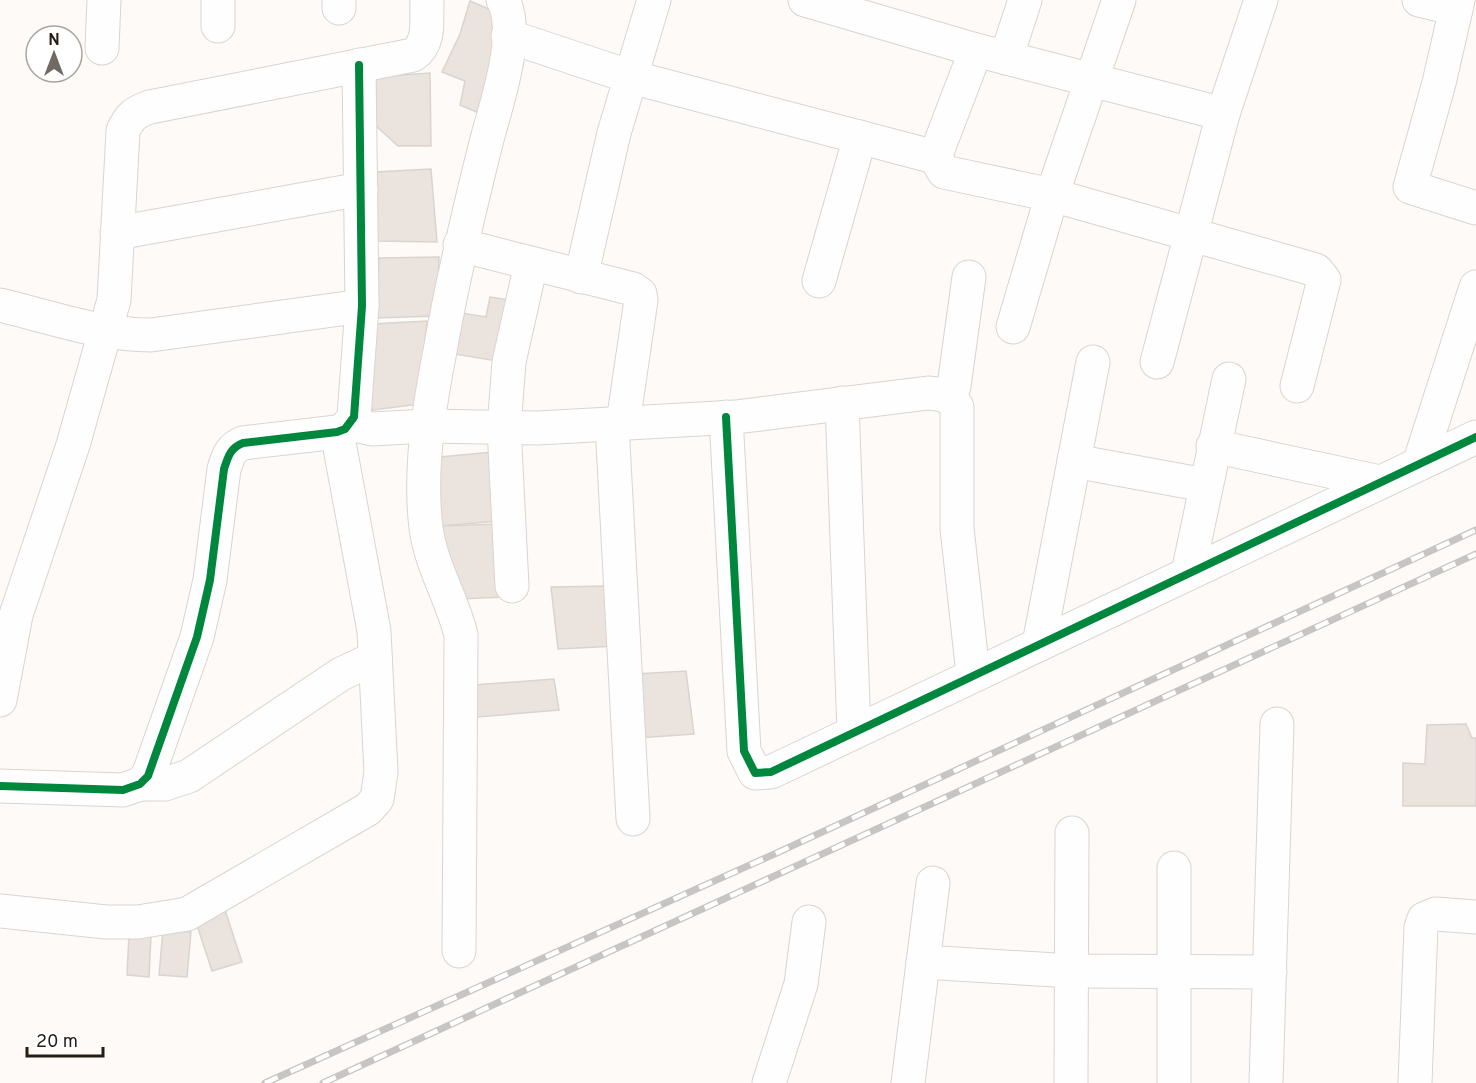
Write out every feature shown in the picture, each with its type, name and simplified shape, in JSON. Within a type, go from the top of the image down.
[{"type":"street","points":[[102,48],[104,0]]},
{"type":"street","points":[[0,700],[16,615],[73,445],[114,300],[123,131],[128,119],[136,112],[150,107],[413,55],[421,50],[426,41],[427,0]]},
{"type":"street","points":[[459,951],[461,635],[455,610],[430,554],[425,525],[426,426],[460,245],[504,70],[508,20],[503,0]]},
{"type":"street","points":[[581,277],[614,133],[654,0]]},
{"type":"street","points":[[805,0],[991,54],[1222,114]]},
{"type":"street","points":[[935,158],[991,54],[1025,0]]},
{"type":"street","points":[[1013,327],[1052,195],[1119,0]]},
{"type":"street","points":[[1157,362],[1222,114],[1261,0]]},
{"type":"street","points":[[1419,0],[1457,4],[1439,83],[1410,187],[1476,208]]},
{"type":"street","points":[[508,36],[631,77],[935,158],[944,172],[1052,195],[1321,273],[1324,280],[1297,386]]},
{"type":"street","points":[[344,428],[354,417],[362,306],[359,65]]},
{"type":"street","points":[[819,281],[860,137]]},
{"type":"street","points":[[117,233],[361,189]]},
{"type":"street","points":[[460,245],[633,289],[642,300],[618,423],[633,819]]},
{"type":"street","points":[[512,586],[504,427],[509,362],[531,264]]},
{"type":"street","points":[[949,397],[954,386],[969,277]]},
{"type":"street","points":[[1419,464],[1476,287]]},
{"type":"street","points":[[0,305],[107,331],[152,335],[362,306]]},
{"type":"street","points":[[1039,644],[1094,362]]},
{"type":"street","points":[[1188,573],[1213,446],[1229,379]]},
{"type":"street","points":[[140,784],[148,776],[197,637],[210,580],[224,469],[229,454],[234,447],[243,443],[344,428],[504,427],[618,423],[726,417],[928,393],[949,397],[957,407],[957,528],[973,674]]},
{"type":"street","points":[[842,403],[854,731]]},
{"type":"street","points":[[726,417],[744,751],[755,773],[771,772],[973,674],[1476,437]]},
{"type":"street","points":[[0,911],[106,922],[138,922],[187,914],[368,809],[377,799],[381,772],[374,631],[344,428]]},
{"type":"street","points":[[1213,446],[1380,482]]},
{"type":"street","points":[[1074,461],[1205,485]]},
{"type":"street","points":[[0,786],[123,790],[140,784],[165,784],[189,776],[341,674],[375,658]]},
{"type":"street","points":[[1266,1083],[1277,724]]},
{"type":"street","points":[[1071,1083],[1072,833]]},
{"type":"street","points":[[1174,868],[1174,1083]]},
{"type":"street","points":[[908,1083],[933,883]]},
{"type":"street","points":[[1415,1083],[1421,927],[1428,915],[1476,916]]},
{"type":"street","points":[[769,1083],[801,984],[809,922]]},
{"type":"street","points":[[923,962],[1072,971],[1270,972]]},
{"type":"building","points":[[470,1],[505,16],[486,116],[460,105],[465,81],[442,72],[460,34]]},
{"type":"building","points":[[430,73],[431,146],[398,146],[375,125],[375,77]]},
{"type":"building","points":[[431,169],[437,242],[376,241],[375,172]]},
{"type":"building","points":[[439,257],[437,316],[375,318],[379,258]]},
{"type":"building","points":[[490,297],[514,301],[503,362],[454,354],[462,313],[486,317]]},
{"type":"building","points":[[427,321],[419,404],[366,411],[372,324]]},
{"type":"building","points":[[493,452],[499,521],[440,526],[440,457]]},
{"type":"building","points":[[501,524],[504,597],[459,599],[440,526]]},
{"type":"building","points":[[609,586],[617,646],[558,649],[551,587]]},
{"type":"building","points":[[686,671],[694,734],[638,738],[635,674]]},
{"type":"building","points":[[554,679],[559,710],[477,717],[474,685]]},
{"type":"building","points":[[1466,724],[1472,738],[1476,738],[1476,806],[1403,806],[1403,763],[1425,764],[1427,725]]},
{"type":"building","points":[[224,907],[242,962],[212,971],[194,916]]},
{"type":"building","points":[[163,930],[191,932],[187,977],[159,975]]},
{"type":"building","points":[[129,934],[151,936],[149,977],[127,975]]},
{"type":"railway","points":[[265,1083],[781,851],[1476,530]]},
{"type":"railway","points":[[323,1083],[1476,554]]},
{"type":"cycle path","points":[[0,786],[123,790],[140,784],[148,776],[197,637],[210,580],[224,469],[230,453],[243,443],[337,432],[345,429],[354,417],[362,306],[359,65]]},
{"type":"cycle path","points":[[726,417],[744,751],[755,773],[771,772],[1476,437]]}]
